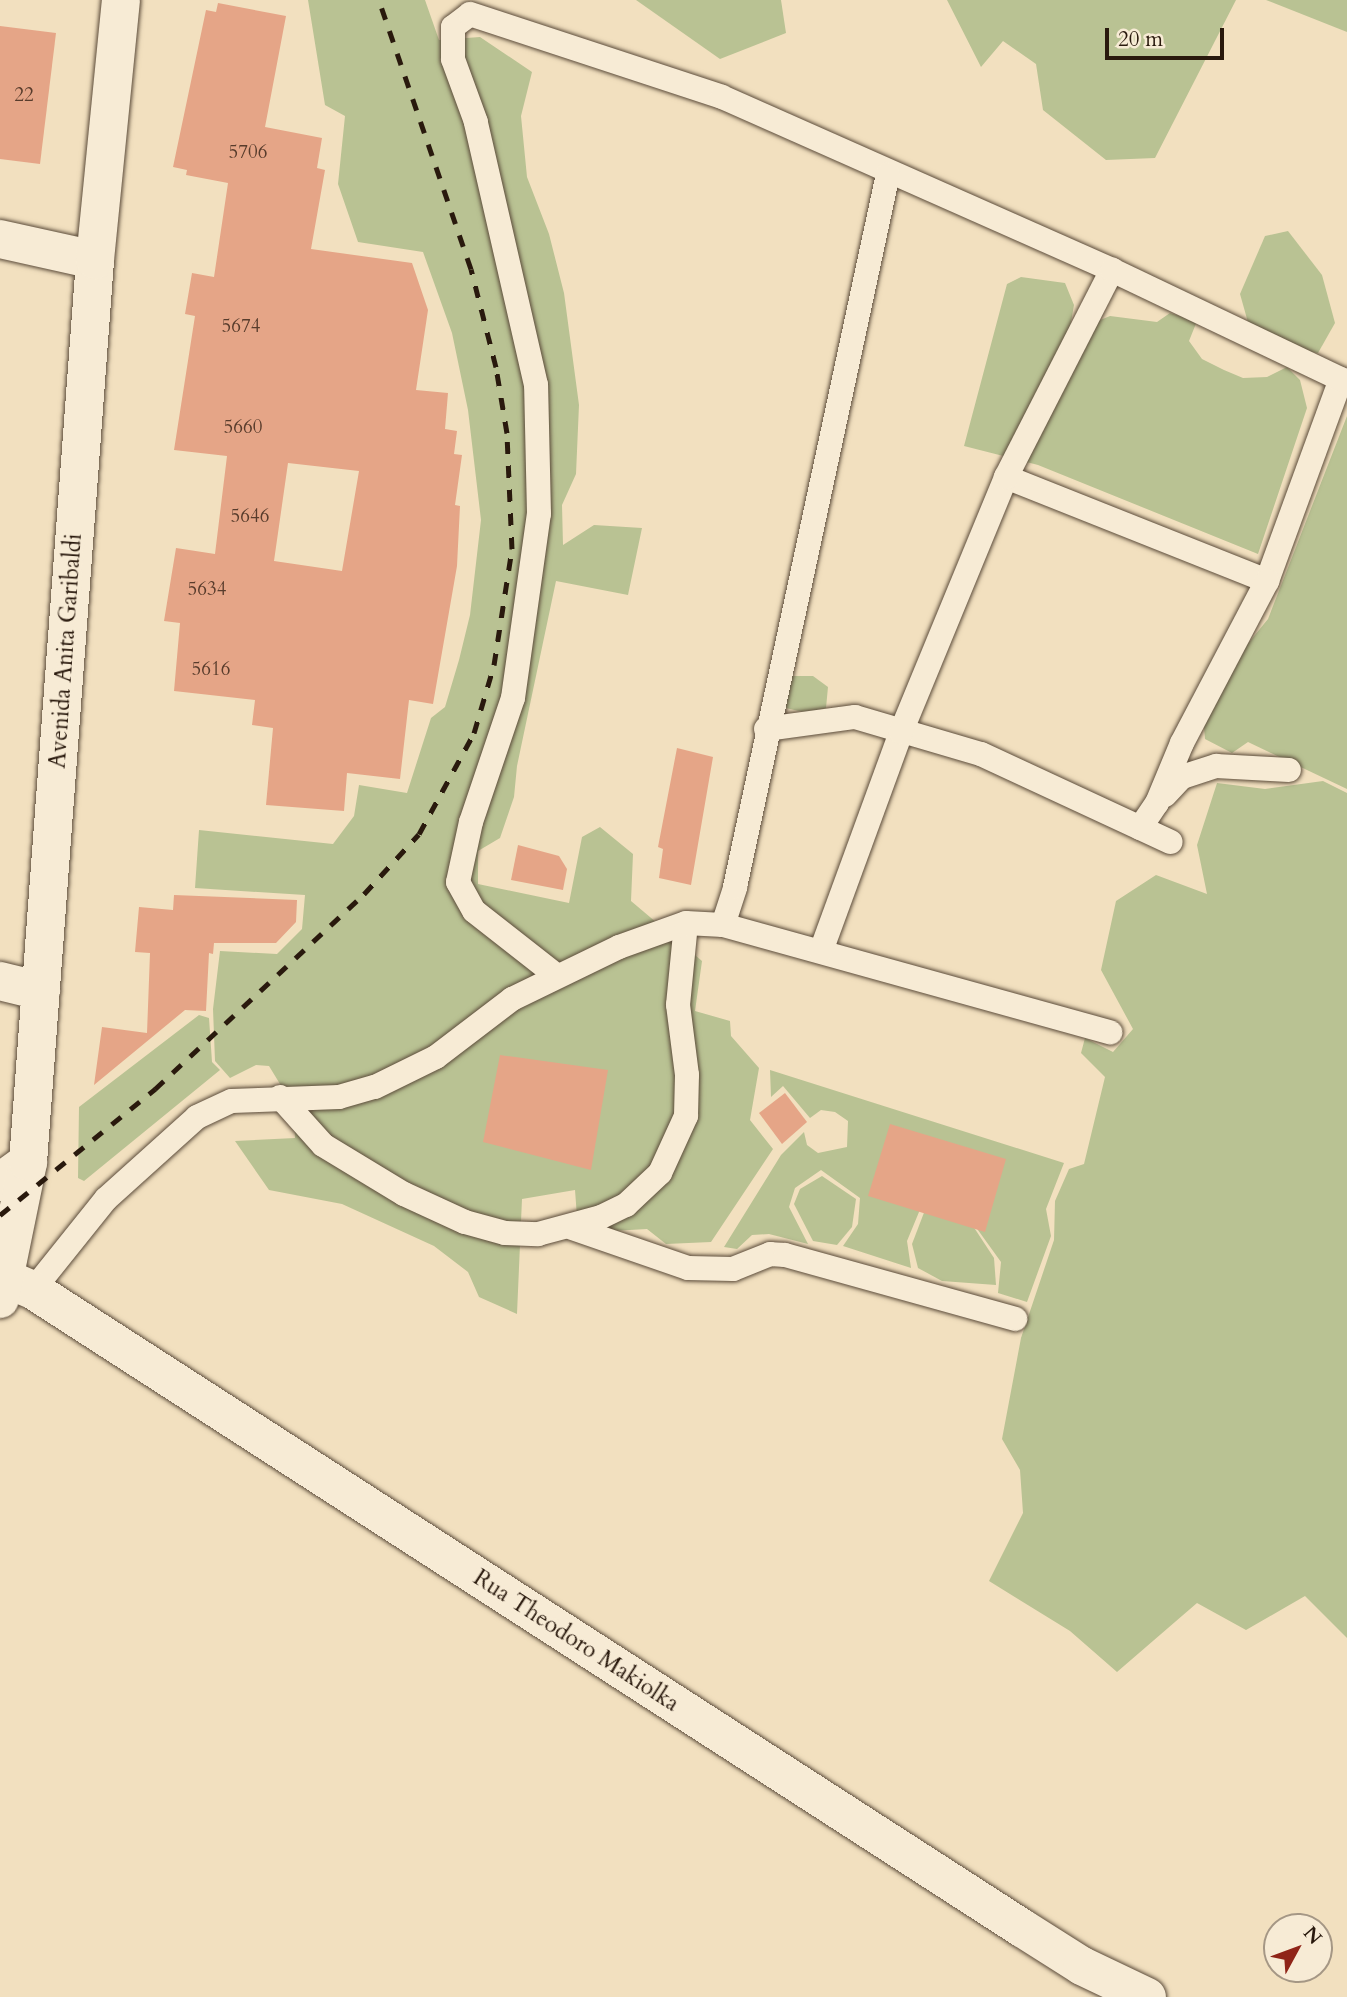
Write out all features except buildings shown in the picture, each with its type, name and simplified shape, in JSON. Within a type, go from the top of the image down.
[{"type":"main road","name":"Avenida Anita Garibaldi","points":[[13,1290],[14,1172],[41,991],[95,260],[121,0]]},
{"type":"main road","points":[[0,239],[95,260]]},
{"type":"main road","points":[[0,981],[41,991]]},
{"type":"main road","name":"Rua Theodoro Makiolka","points":[[13,1290],[1022,1928],[1145,1997]]},
{"type":"lane","points":[[557,976],[474,911],[458,882],[471,822],[513,698],[539,514],[536,385],[476,122],[453,59],[453,27],[470,14],[722,97],[888,174],[1112,270],[1344,380],[1267,581],[1182,743],[1157,803]]},
{"type":"lane","points":[[723,925],[735,887],[766,729],[888,174]]},
{"type":"lane","points":[[821,951],[901,732],[1006,477],[1112,270]]},
{"type":"lane","points":[[1006,477],[1267,581]]},
{"type":"lane","points":[[766,729],[856,717],[981,754],[1171,842]]},
{"type":"lane","points":[[1140,828],[1157,803],[1182,776],[1216,766],[1289,769]]},
{"type":"lane","points":[[280,1097],[323,1145],[433,1208],[505,1233],[538,1234],[572,1227],[626,1205],[660,1173],[676,1144],[686,1116],[687,1075],[678,1005],[686,923]]},
{"type":"lane","points":[[13,1290],[106,1199],[197,1117],[232,1101],[280,1097],[339,1097],[408,1073],[436,1057],[512,999],[557,976],[686,923],[723,925],[1111,1032]]},
{"type":"lane","points":[[572,1227],[688,1268],[733,1269],[770,1254],[785,1255],[1015,1319]]},
{"type":"green space","points":[[308,0],[425,0],[439,40],[480,37],[532,72],[521,116],[527,177],[549,234],[564,293],[579,405],[576,474],[562,505],[563,545],[594,525],[642,528],[628,595],[556,581],[517,766],[514,797],[500,838],[478,851],[478,884],[569,903],[582,837],[600,827],[633,854],[631,901],[702,961],[695,1011],[730,1021],[731,1036],[759,1068],[750,1120],[773,1149],[711,1242],[666,1244],[647,1229],[612,1231],[577,1217],[575,1190],[522,1199],[517,1314],[479,1297],[468,1272],[434,1246],[342,1204],[269,1190],[235,1141],[295,1138],[294,1107],[269,1066],[256,1065],[230,1078],[215,1061],[213,1009],[220,951],[277,954],[302,929],[305,895],[195,888],[199,830],[333,844],[354,816],[359,785],[407,793],[431,718],[445,707],[459,660],[470,615],[481,520],[468,410],[452,333],[423,252],[358,242],[338,184],[345,116],[325,105]]},
{"type":"green space","points":[[636,0],[781,0],[786,33],[720,59]]},
{"type":"green space","points":[[947,0],[1236,0],[1155,158],[1106,160],[1043,110],[1036,64],[1003,41],[981,67]]},
{"type":"green space","points":[[1266,0],[1347,0],[1347,32]]},
{"type":"green space","points":[[1288,231],[1322,275],[1335,323],[1318,353],[1292,350],[1251,333],[1240,294],[1265,236]]},
{"type":"green space","points":[[1021,277],[1065,283],[1074,305],[1069,333],[1110,316],[1157,322],[1170,313],[1197,321],[1189,341],[1202,359],[1243,378],[1267,377],[1287,367],[1300,380],[1307,408],[1258,554],[1038,465],[964,446],[1007,284]]},
{"type":"green space","points":[[1347,416],[1347,789],[1248,742],[1232,753],[1205,739],[1203,715],[1246,646],[1268,619]]},
{"type":"green space","points":[[793,676],[813,676],[828,687],[826,708],[808,713],[781,707],[783,685]]},
{"type":"green space","points":[[1323,781],[1347,793],[1347,1638],[1305,1596],[1246,1630],[1197,1603],[1117,1672],[1070,1631],[989,1581],[1023,1513],[1020,1470],[1002,1439],[1021,1338],[1054,1240],[1055,1201],[1069,1169],[1084,1164],[1105,1077],[1081,1053],[1085,1038],[1113,1052],[1133,1029],[1101,970],[1116,901],[1156,875],[1207,894],[1197,845],[1217,783],[1265,789]]},
{"type":"green space","points":[[199,1015],[209,1018],[212,1062],[220,1070],[84,1181],[78,1178],[79,1107]]},
{"type":"green space","points":[[770,1070],[1064,1163],[1046,1209],[1051,1236],[1027,1302],[998,1293],[1001,1262],[952,1194],[924,1204],[919,1212],[907,1241],[911,1268],[843,1246],[858,1224],[860,1198],[821,1170],[795,1188],[789,1207],[808,1244],[769,1234],[752,1235],[737,1249],[724,1247],[781,1155],[804,1132],[807,1145],[818,1153],[847,1147],[848,1121],[835,1112],[821,1110],[810,1118],[783,1086],[771,1097]]},
{"type":"green space","points":[[822,1176],[856,1199],[852,1227],[837,1245],[813,1241],[794,1204],[800,1189]]},
{"type":"green space","points":[[925,1210],[973,1226],[994,1258],[996,1285],[942,1281],[918,1268],[912,1244]]},
{"type":"railway","points":[[0,1215],[155,1089],[364,894],[419,834],[474,733],[494,665],[512,549],[507,433],[496,367],[471,269],[379,0]]}]
